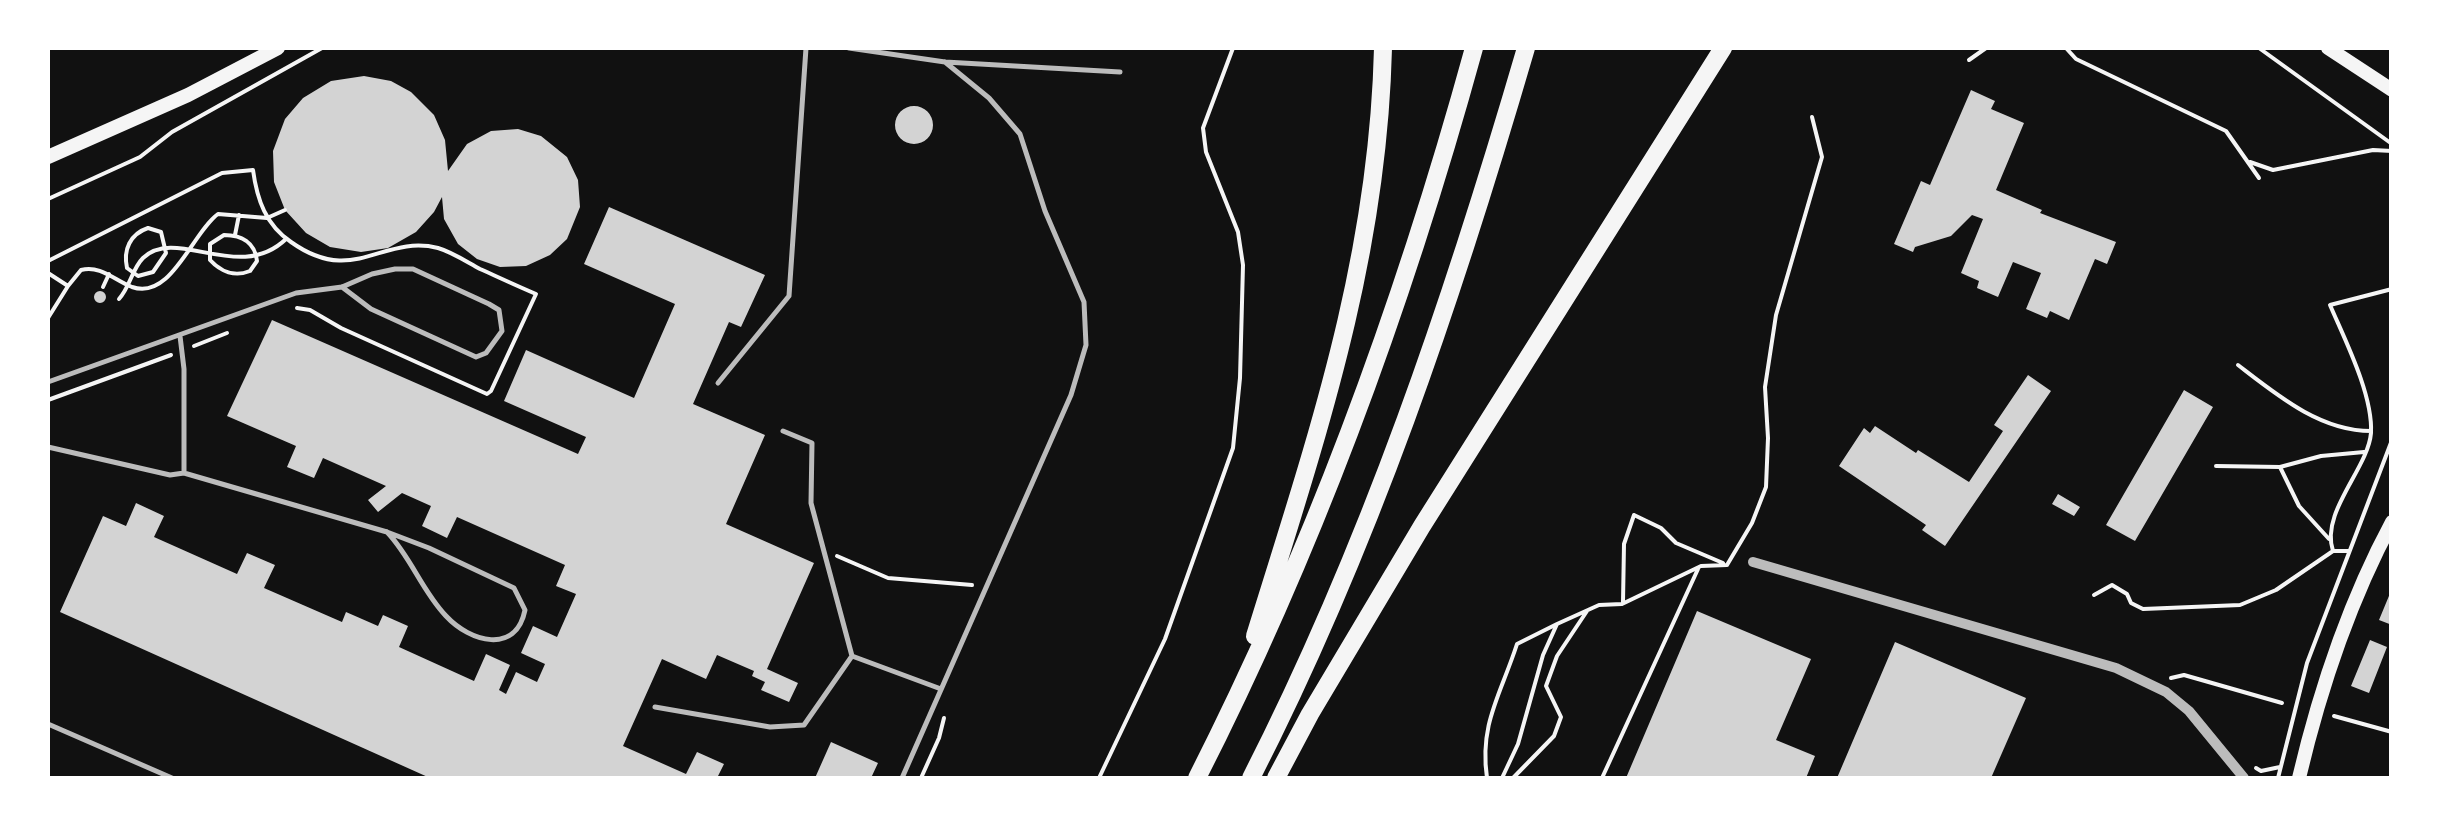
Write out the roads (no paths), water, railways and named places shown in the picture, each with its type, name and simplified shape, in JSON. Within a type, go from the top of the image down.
[{"type":"highway","points":[[1232,709],[1344,343],[1374,188],[1383,48]]},
{"type":"highway","points":[[1197,778],[1300,555],[1366,386],[1416,246],[1474,48]]},
{"type":"highway","points":[[1251,778],[1282,718],[1348,567],[1410,411],[1472,232],[1526,48]]},
{"type":"highway","points":[[1276,778],[1422,526],[1723,48]]},
{"type":"main road","points":[[48,157],[188,95],[278,48]]},
{"type":"main road","points":[[2328,48],[2392,90]]},
{"type":"main road","points":[[2299,778],[2332,654],[2392,522]]},
{"type":"street","points":[[1753,562],[2116,668],[2166,692],[2189,711],[2244,778]]},
{"type":"lane","points":[[718,383],[789,296],[806,48]]},
{"type":"lane","points":[[849,48],[944,62],[1120,72]]},
{"type":"lane","points":[[902,778],[1071,395],[1086,345],[1084,302],[1045,212],[1020,134],[989,98],[944,62]]},
{"type":"lane","points":[[48,382],[296,292],[342,288],[396,268],[414,269],[499,310],[502,331],[486,353],[476,357],[371,308],[342,288]]},
{"type":"lane","points":[[180,335],[184,473]]},
{"type":"lane","points":[[654,707],[770,728],[804,726],[852,656],[811,502],[812,443],[783,431]]},
{"type":"lane","points":[[48,447],[170,475],[184,473],[386,532],[514,588],[524,610],[518,629],[500,641],[489,640],[454,623],[435,602],[405,551],[386,532]]},
{"type":"lane","points":[[852,656],[941,690]]},
{"type":"lane","points":[[48,724],[172,778]]}]
